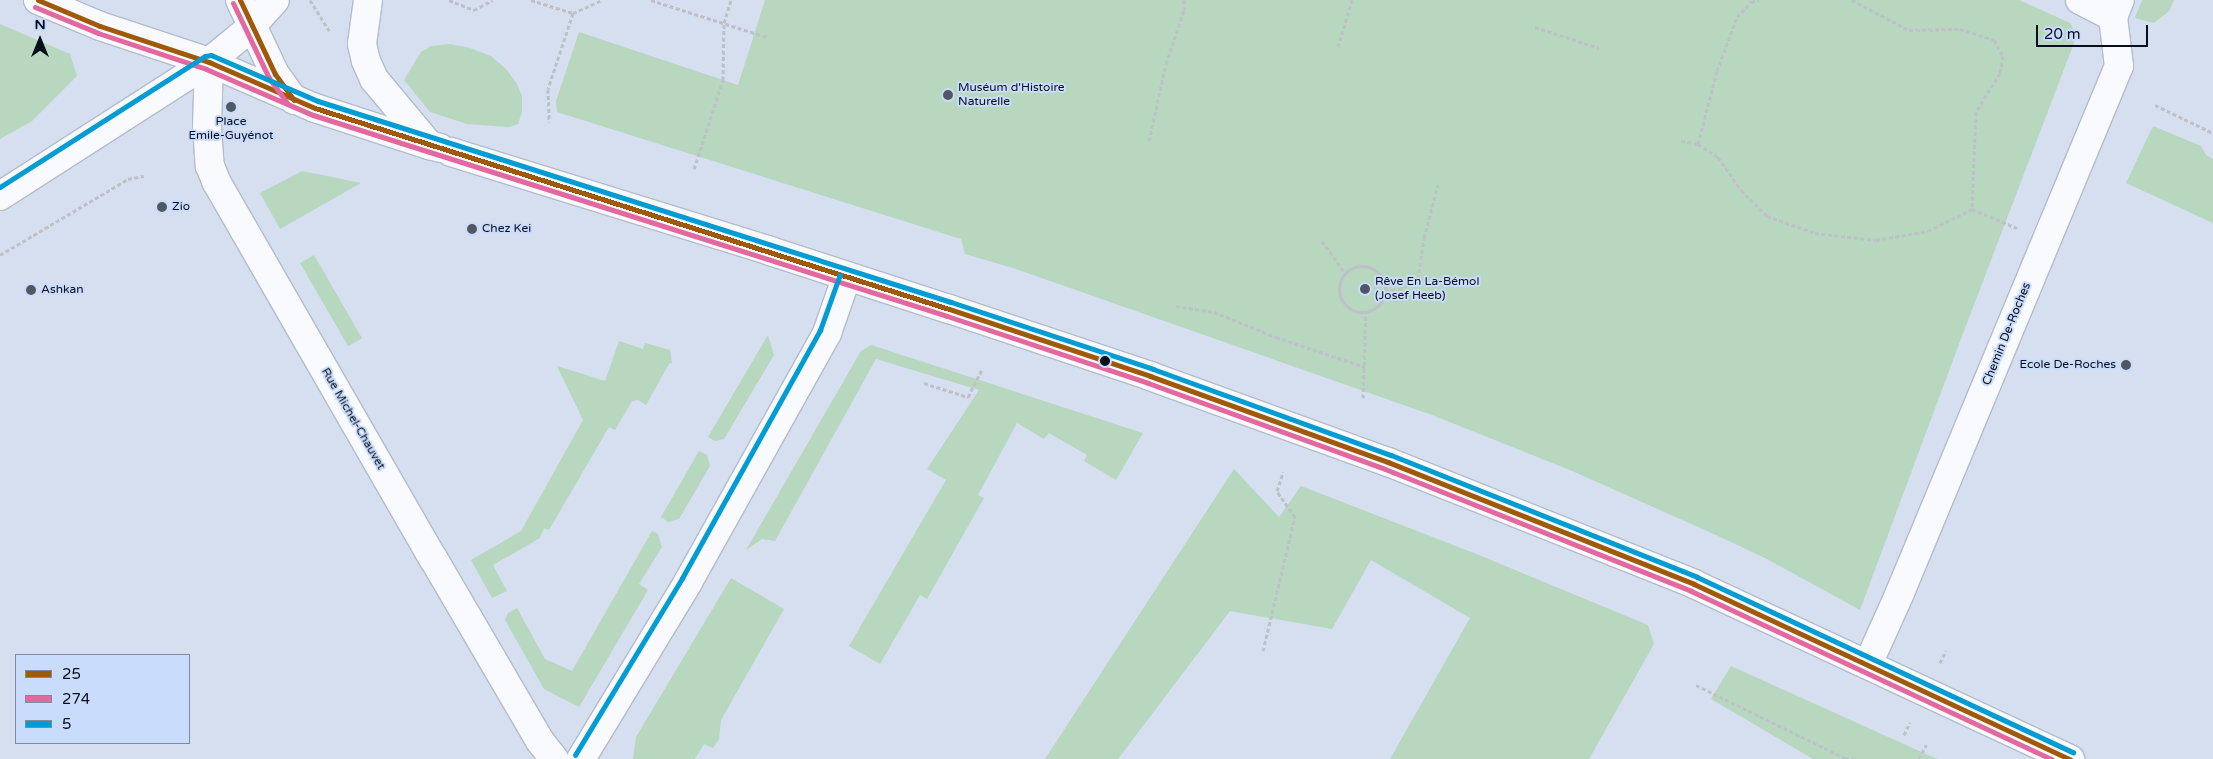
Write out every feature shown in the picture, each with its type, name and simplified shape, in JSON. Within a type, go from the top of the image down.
[{"type":"main road","points":[[38,0],[100,26],[209,62],[294,100],[440,149],[847,276],[1150,376],[1388,462],[1685,580],[2070,759]]},
{"type":"main road","points":[[240,0],[275,74],[294,100]]},
{"type":"main road","points":[[0,196],[209,62],[251,26],[275,0]]},
{"type":"main road","points":[[368,0],[362,44],[374,79],[440,149]]},
{"type":"main road","points":[[2080,0],[2116,9]]},
{"type":"main road","name":"Chemin De-Roches","points":[[1868,664],[1899,595],[2045,241],[2120,66],[2116,9]]},
{"type":"main road","name":"Rue Michel-Chauvet","points":[[209,62],[207,128],[210,166],[217,184],[438,567],[540,741],[554,759]]},
{"type":"main road","points":[[581,759],[688,582],[827,333],[847,276]]},
{"type":"path","points":[[310,0],[334,38]]},
{"type":"path","points":[[449,0],[474,10],[493,0]]},
{"type":"path","points":[[531,0],[573,14],[602,0]]},
{"type":"path","points":[[651,0],[767,37]]},
{"type":"path","points":[[694,168],[723,80],[724,23],[731,0]]},
{"type":"path","points":[[1149,141],[1166,64],[1184,10],[1184,0]]},
{"type":"path","points":[[1338,47],[1352,0]]},
{"type":"path","points":[[1698,144],[1717,71],[1737,17],[1751,2],[1759,0]]},
{"type":"path","points":[[1852,0],[1909,30],[1960,29],[1994,40],[2003,56],[2000,73],[1976,112],[1972,209]]},
{"type":"path","points":[[549,122],[548,89],[573,14]]},
{"type":"path","points":[[1535,27],[1599,48]]},
{"type":"path","points":[[2155,105],[2213,133]]},
{"type":"path","points":[[1680,141],[1698,144],[1718,157],[1742,190],[1767,216],[1816,233],[1876,240],[1928,231],[1972,209]]},
{"type":"path","points":[[0,255],[128,179],[144,176]]},
{"type":"path","points":[[1385,291],[1399,289],[1418,279],[1424,238],[1438,185]]},
{"type":"path","points":[[1972,209],[2045,241]]},
{"type":"path","points":[[1322,241],[1345,272]]},
{"type":"path","points":[[1356,266],[1368,266],[1379,272],[1385,284],[1385,296],[1377,307],[1366,312],[1354,311],[1344,305],[1339,294],[1339,283],[1345,272],[1356,266]]},
{"type":"path","points":[[1176,306],[1214,312],[1276,337],[1365,367]]},
{"type":"path","points":[[1363,398],[1366,312]]},
{"type":"path","points":[[924,383],[968,397],[982,370]]},
{"type":"path","points":[[1263,651],[1295,517],[1277,490],[1284,472]]},
{"type":"path","points":[[1696,686],[1845,758],[1857,759]]},
{"type":"path","points":[[1919,759],[1926,745]]},
{"type":"green space","points":[[765,0],[2019,0],[2070,23],[2075,33],[2074,43],[1860,610],[1767,559],[1716,535],[1570,470],[1432,415],[1016,269],[965,254],[961,239],[557,112],[556,101],[579,32],[738,85]]},
{"type":"green space","points":[[2142,0],[2174,0],[2169,11],[2154,23],[2135,18]]},
{"type":"green space","points":[[0,24],[70,54],[77,76],[32,121],[0,139]]},
{"type":"green space","points":[[450,44],[470,48],[491,56],[506,69],[517,84],[522,96],[522,112],[518,124],[509,127],[467,124],[430,112],[404,80],[421,52],[431,46]]},
{"type":"green space","points":[[2153,126],[2201,146],[2206,155],[2213,159],[2213,223],[2126,183]]},
{"type":"green space","points":[[302,171],[361,183],[280,229],[260,193]]},
{"type":"green space","points":[[314,255],[362,338],[348,346],[300,263]]},
{"type":"green space","points":[[768,335],[774,355],[724,439],[715,441],[708,437]]},
{"type":"green space","points":[[619,341],[643,349],[645,343],[670,350],[672,363],[669,364],[646,405],[638,400],[632,401],[615,430],[609,427],[549,530],[544,528],[540,538],[493,565],[507,591],[492,598],[471,560],[521,531],[583,420],[557,366],[605,381]]},
{"type":"green space","points":[[871,345],[1143,433],[1116,480],[1084,461],[1087,455],[1049,433],[1044,439],[1017,423],[978,495],[984,498],[927,599],[920,595],[880,664],[849,646],[946,480],[927,469],[979,390],[876,359],[775,541],[762,539],[746,550],[861,351]]},
{"type":"green space","points":[[699,451],[707,455],[710,466],[679,519],[668,522],[661,517]]},
{"type":"green space","points":[[1234,469],[1279,517],[1301,486],[1479,555],[1648,625],[1654,644],[1589,759],[1390,759],[1470,618],[1371,560],[1332,629],[1230,611],[1118,759],[1045,759]]},
{"type":"green space","points":[[652,531],[658,534],[662,547],[639,584],[648,590],[579,707],[544,689],[505,620],[508,613],[517,608],[545,659],[572,671]]},
{"type":"green space","points":[[731,578],[784,609],[721,720],[719,739],[713,748],[704,744],[695,759],[633,759],[636,737]]},
{"type":"green space","points":[[1731,666],[1937,759],[1813,759],[1711,699]]},
{"type":"transit line","name":"25","points":[[38,0],[100,26],[209,62],[315,108],[949,309],[1150,376],[1388,462],[1694,584],[2070,759]]},
{"type":"transit line","name":"25","points":[[240,0],[275,74],[294,100]]},
{"type":"transit line","name":"274","points":[[233,3],[269,78],[288,104]]},
{"type":"transit line","name":"274","points":[[35,7],[98,33],[206,69],[313,115],[947,316],[1148,383],[1385,469],[1691,591],[2052,759]]},
{"type":"transit line","name":"5","points":[[0,187],[205,56],[211,55],[318,101],[951,302],[1153,369],[1391,455],[1697,577],[2073,752]]},
{"type":"transit line","name":"5","points":[[575,755],[682,578],[820,330],[840,274]]},
{"type":"place","name":"Muséum d'Histoire Naturelle","points":[[948,95]]},
{"type":"place","name":"Place Emile-Guyénot","points":[[231,107]]},
{"type":"place","name":"Zio","points":[[162,207]]},
{"type":"place","name":"Chez Kei","points":[[472,229]]},
{"type":"place","name":"Rêve En La-Bémol (Josef Heeb)","points":[[1365,289]]},
{"type":"place","name":"Ashkan","points":[[31,290]]},
{"type":"place","name":"Ecole De-Roches","points":[[2126,365]]}]
